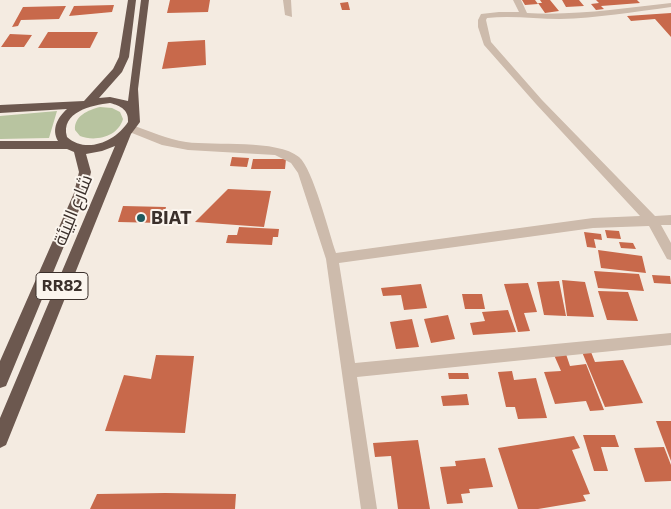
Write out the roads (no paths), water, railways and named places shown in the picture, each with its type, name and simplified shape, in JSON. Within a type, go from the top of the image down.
[{"type":"highway","name":"RR82","points":[[75,147],[60,136],[60,129],[66,116],[85,104],[118,70],[124,57],[132,0]]},
{"type":"highway","name":"RR82","points":[[128,132],[135,116],[133,111],[133,88],[145,0]]},
{"type":"highway","points":[[0,109],[85,104],[99,101],[120,102],[127,105],[133,111]]},
{"type":"highway","points":[[0,145],[99,148],[114,143],[128,132]]},
{"type":"highway","name":"شارع البيئة","points":[[0,439],[54,302],[128,132]]},
{"type":"highway","name":"شارع البيئة","points":[[0,380],[80,193],[85,172],[75,147]]},
{"type":"street","points":[[288,0],[289,15]]},
{"type":"street","points":[[517,0],[524,15]]},
{"type":"street","points":[[671,4],[572,16],[546,17],[499,14],[484,16],[482,20],[482,27],[488,43],[544,108],[653,222],[671,255]]},
{"type":"street","points":[[128,132],[188,146],[277,151],[291,157],[303,172],[332,258],[368,509]]},
{"type":"street","points":[[332,258],[593,223],[671,220]]},
{"type":"street","points":[[348,371],[671,339]]},
{"type":"place","name":"BIAT","points":[[141,218]]}]
